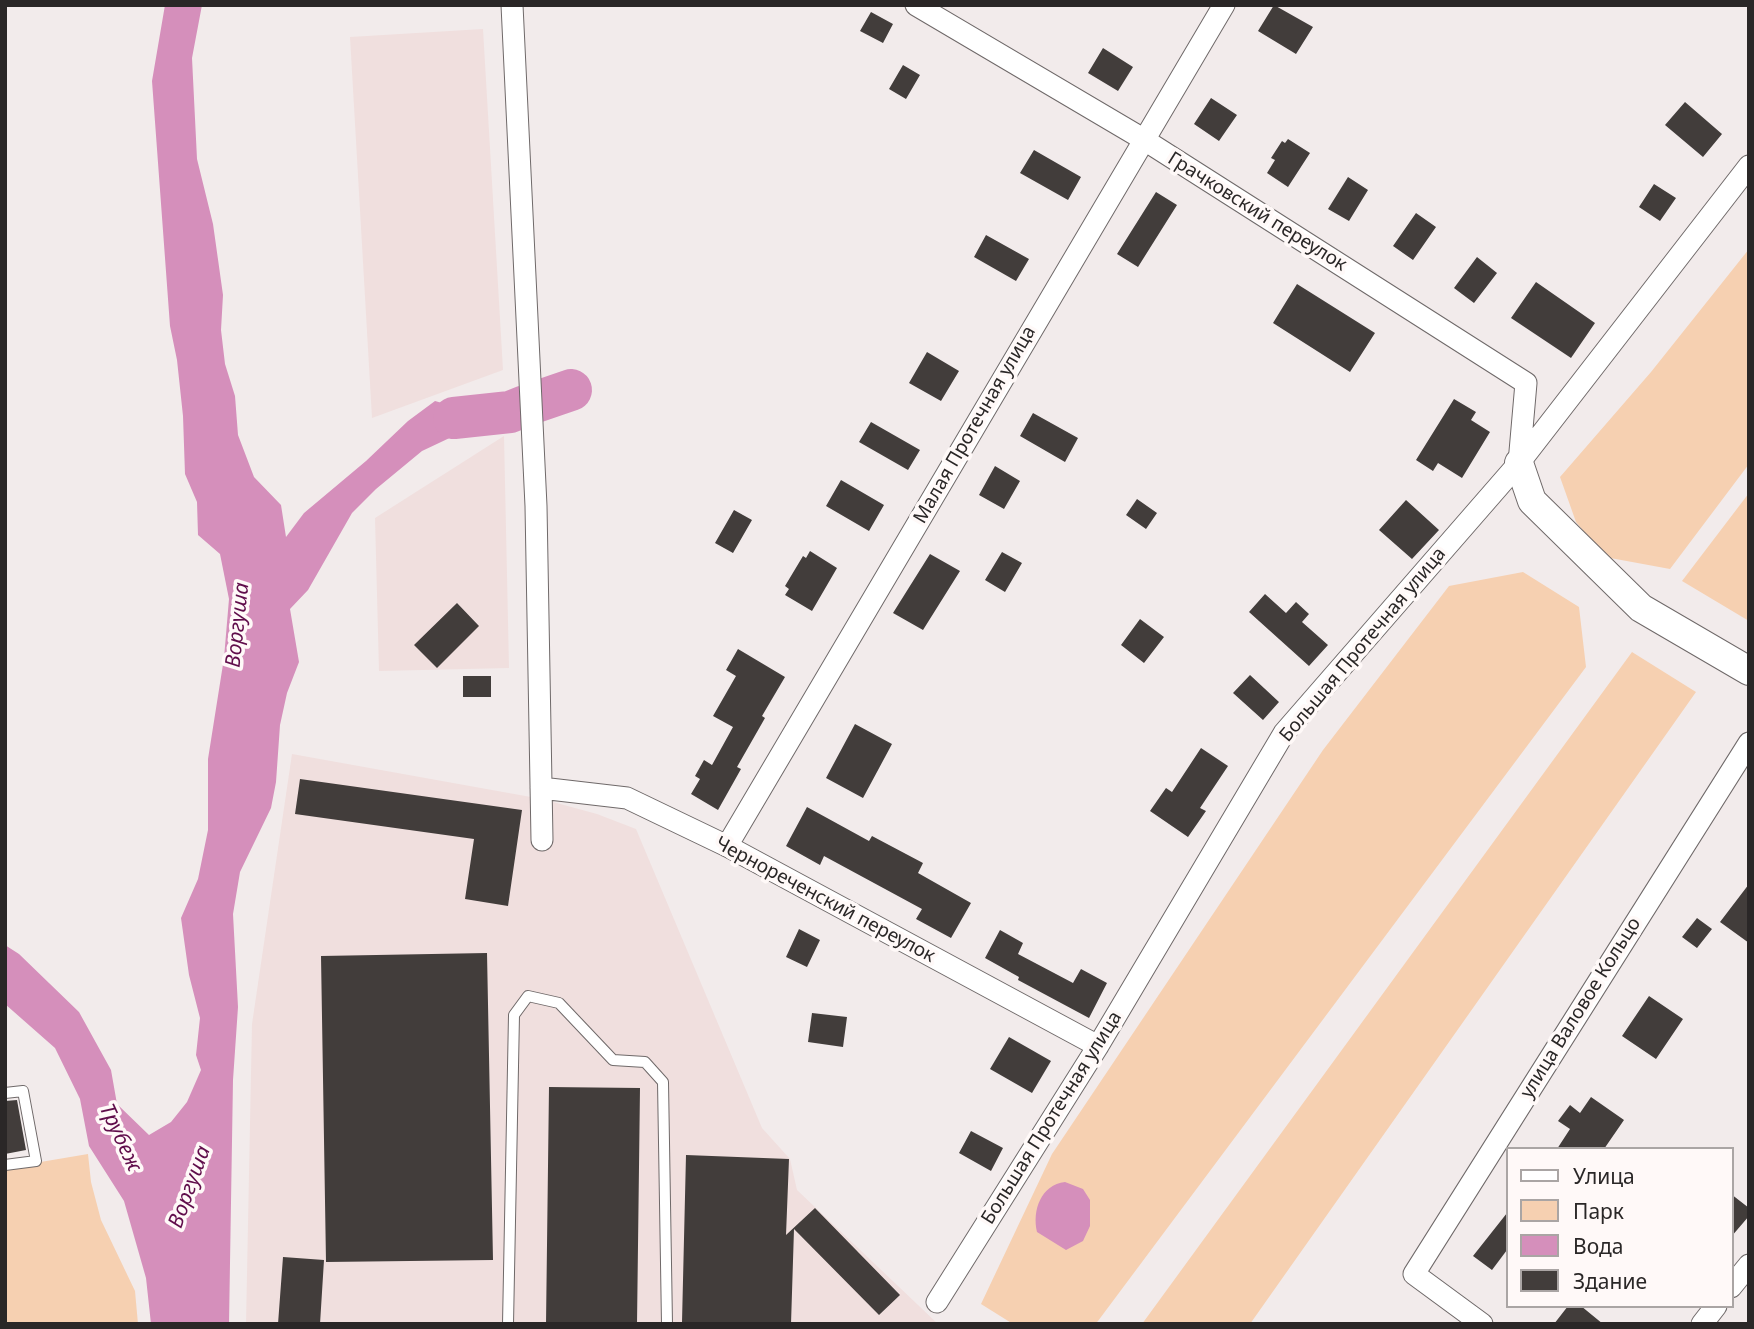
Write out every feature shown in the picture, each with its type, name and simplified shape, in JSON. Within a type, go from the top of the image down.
[{"type":"street","points":[[512,5],[536,506],[542,839]]},
{"type":"street","name":"Грачковский переулок","points":[[916,5],[1143,139],[1526,383],[1519,463]]},
{"type":"street","name":"Малая Протечная улица","points":[[727,846],[1224,5]]},
{"type":"street","name":"Большая Протечная улица","points":[[937,1302],[1098,1046],[1284,733],[1519,463],[1749,166]]},
{"type":"street","points":[[1519,463],[1532,501],[1641,608],[1749,671]]},
{"type":"street","name":"улица Валовое Кольцо","points":[[1482,1324],[1414,1274],[1749,743]]},
{"type":"street","name":"Чернореченский переулок","points":[[541,788],[627,798],[727,846],[1098,1046]]},
{"type":"street","points":[[1733,1285],[1749,1265]]},
{"type":"street","points":[[1702,1324],[1714,1308]]},
{"type":"lane","points":[[508,1324],[514,1014],[528,996],[559,1003],[613,1060],[645,1062],[663,1082],[667,1324]]},
{"type":"lane","points":[[5,1093],[23,1091],[36,1161],[5,1166]]},
{"type":"shaded area","points":[[483,29],[503,370],[372,418],[350,37]]},
{"type":"shaded area","points":[[504,436],[509,668],[379,671],[375,518]]},
{"type":"shaded area","points":[[292,754],[542,799],[597,814],[636,829],[762,1128],[790,1159],[797,1190],[938,1324],[246,1324],[252,1024]]},
{"type":"green space","points":[[1749,249],[1749,464],[1670,569],[1605,557],[1576,522],[1560,477],[1651,372]]},
{"type":"green space","points":[[1749,493],[1749,621],[1682,581]]},
{"type":"green space","points":[[1523,572],[1579,607],[1586,667],[1098,1321],[1095,1324],[1013,1324],[981,1304],[1052,1154],[1323,750],[1449,586]]},
{"type":"green space","points":[[1632,652],[1696,692],[1250,1324],[1142,1324]]},
{"type":"green space","points":[[88,1154],[91,1182],[101,1220],[135,1291],[138,1324],[5,1324],[5,1168]]},
{"type":"water","points":[[165,5],[202,5],[192,58],[197,159],[213,224],[223,295],[221,330],[225,364],[235,396],[238,435],[254,477],[281,505],[286,537],[304,513],[366,461],[408,421],[435,401],[449,405],[477,395],[496,395],[512,411],[500,424],[458,434],[422,451],[376,489],[352,513],[308,590],[290,609],[299,662],[287,693],[280,725],[276,782],[271,808],[240,872],[233,914],[238,1007],[233,1080],[229,1324],[151,1324],[146,1278],[124,1201],[89,1146],[80,1099],[55,1048],[5,1004],[5,945],[19,954],[79,1012],[111,1070],[117,1104],[149,1135],[171,1122],[187,1102],[201,1070],[196,1055],[200,1018],[189,975],[181,918],[198,879],[208,830],[208,759],[224,658],[229,599],[220,554],[198,535],[197,502],[185,474],[183,416],[170,326],[152,81]]},
{"type":"water","points":[[1065,1182],[1083,1189],[1090,1200],[1090,1226],[1083,1241],[1066,1250],[1037,1232],[1036,1224],[1037,1207],[1044,1193]]},
{"type":"building","points":[[1274,5],[1313,27],[1296,54],[1258,31]]},
{"type":"building","points":[[871,12],[893,24],[883,43],[860,31]]},
{"type":"building","points":[[1103,48],[1133,67],[1118,91],[1088,73]]},
{"type":"building","points":[[903,65],[920,75],[906,99],[889,89]]},
{"type":"building","points":[[1211,98],[1237,115],[1219,141],[1194,124]]},
{"type":"building","points":[[1685,102],[1722,134],[1703,157],[1665,125]]},
{"type":"building","points":[[1288,139],[1310,153],[1288,187],[1267,173],[1275,160],[1271,158],[1282,141],[1285,143]]},
{"type":"building","points":[[1034,150],[1081,177],[1068,200],[1020,173]]},
{"type":"building","points":[[1348,177],[1368,190],[1349,221],[1328,209]]},
{"type":"building","points":[[1654,184],[1676,198],[1660,221],[1639,207]]},
{"type":"building","points":[[1156,192],[1177,205],[1138,267],[1117,254]]},
{"type":"building","points":[[1416,213],[1436,227],[1413,260],[1393,246]]},
{"type":"building","points":[[986,235],[1029,259],[1016,281],[974,257]]},
{"type":"building","points":[[1477,257],[1497,273],[1474,303],[1454,288]]},
{"type":"building","points":[[1536,282],[1595,323],[1571,358],[1511,318]]},
{"type":"building","points":[[1297,284],[1375,333],[1350,372],[1273,323]]},
{"type":"building","points":[[927,352],[959,371],[941,401],[909,383]]},
{"type":"building","points":[[1454,399],[1476,412],[1471,420],[1490,432],[1462,478],[1438,463],[1433,471],[1416,460]]},
{"type":"building","points":[[1033,413],[1078,438],[1065,462],[1020,436]]},
{"type":"building","points":[[871,422],[920,450],[908,470],[859,442]]},
{"type":"building","points":[[995,466],[1020,481],[1004,509],[979,495]]},
{"type":"building","points":[[841,480],[884,505],[869,531],[826,506]]},
{"type":"building","points":[[1137,499],[1157,513],[1146,529],[1126,515]]},
{"type":"building","points":[[1406,500],[1439,530],[1412,559],[1379,530]]},
{"type":"building","points":[[734,510],[752,520],[733,553],[715,543]]},
{"type":"building","points":[[810,551],[837,568],[812,611],[785,595],[789,589],[785,586],[803,556],[806,558]]},
{"type":"building","points":[[1002,552],[1022,563],[1005,592],[985,580]]},
{"type":"building","points":[[930,554],[960,571],[923,630],[893,613]]},
{"type":"building","points":[[1265,594],[1286,613],[1296,602],[1309,614],[1302,622],[1328,645],[1309,666],[1249,612]]},
{"type":"building","points":[[457,603],[479,626],[437,668],[414,645]]},
{"type":"building","points":[[1140,619],[1164,637],[1144,663],[1121,645]]},
{"type":"building","points":[[738,649],[785,677],[762,716],[765,718],[737,767],[741,769],[718,810],[691,794],[700,779],[695,776],[704,760],[712,765],[733,727],[713,716],[736,676],[726,670]]},
{"type":"building","points":[[1250,675],[1279,702],[1263,720],[1233,693]]},
{"type":"building","points":[[463,676],[491,676],[491,697],[463,697]]},
{"type":"building","points":[[855,724],[892,744],[863,798],[826,778]]},
{"type":"building","points":[[1201,748],[1228,766],[1200,808],[1206,811],[1188,837],[1150,811],[1166,788],[1172,792]]},
{"type":"building","points":[[300,779],[522,810],[508,906],[465,899],[474,839],[295,814]]},
{"type":"building","points":[[807,807],[869,841],[872,836],[923,863],[918,873],[971,903],[951,938],[916,919],[922,909],[824,856],[820,865],[786,846]]},
{"type":"building","points":[[1749,884],[1749,943],[1720,922]]},
{"type":"building","points":[[1697,918],[1712,929],[1697,948],[1682,937]]},
{"type":"building","points":[[799,929],[820,940],[807,967],[786,957]]},
{"type":"building","points":[[1000,930],[1023,943],[1018,954],[1073,983],[1081,969],[1107,983],[1089,1018],[1018,980],[1019,977],[985,958]]},
{"type":"building","points":[[487,953],[493,1260],[326,1262],[321,956]]},
{"type":"building","points":[[1649,996],[1683,1019],[1656,1059],[1622,1036]]},
{"type":"building","points":[[812,1013],[847,1017],[843,1047],[808,1042]]},
{"type":"building","points":[[1009,1037],[1051,1061],[1032,1093],[990,1069]]},
{"type":"building","points":[[549,1087],[640,1088],[637,1324],[546,1324]]},
{"type":"building","points":[[1591,1097],[1624,1120],[1605,1147],[1558,1147],[1570,1129],[1558,1121],[1570,1105],[1580,1113]]},
{"type":"building","points":[[17,1100],[26,1150],[5,1154],[5,1101]]},
{"type":"building","points":[[971,1131],[1003,1148],[991,1171],[959,1153]]},
{"type":"building","points":[[686,1155],[789,1159],[786,1235],[815,1208],[900,1295],[879,1315],[794,1229],[791,1324],[682,1322]]},
{"type":"building","points":[[1733,1196],[1749,1208],[1749,1216],[1733,1235]]},
{"type":"building","points":[[1506,1214],[1506,1251],[1492,1270],[1473,1256]]},
{"type":"building","points":[[283,1257],[324,1260],[320,1324],[278,1324]]},
{"type":"building","points":[[1566,1308],[1583,1308],[1603,1324],[1554,1324]]},
{"type":"waterway","points":[[536,402],[571,390]]},
{"type":"waterway","points":[[454,418],[510,412],[525,406]]},
{"type":"water label","name":"Воргуша","points":[[238,625]]},
{"type":"water label","name":"Трубеж","points":[[120,1138]]},
{"type":"water label","name":"Воргуша","points":[[190,1187]]}]
